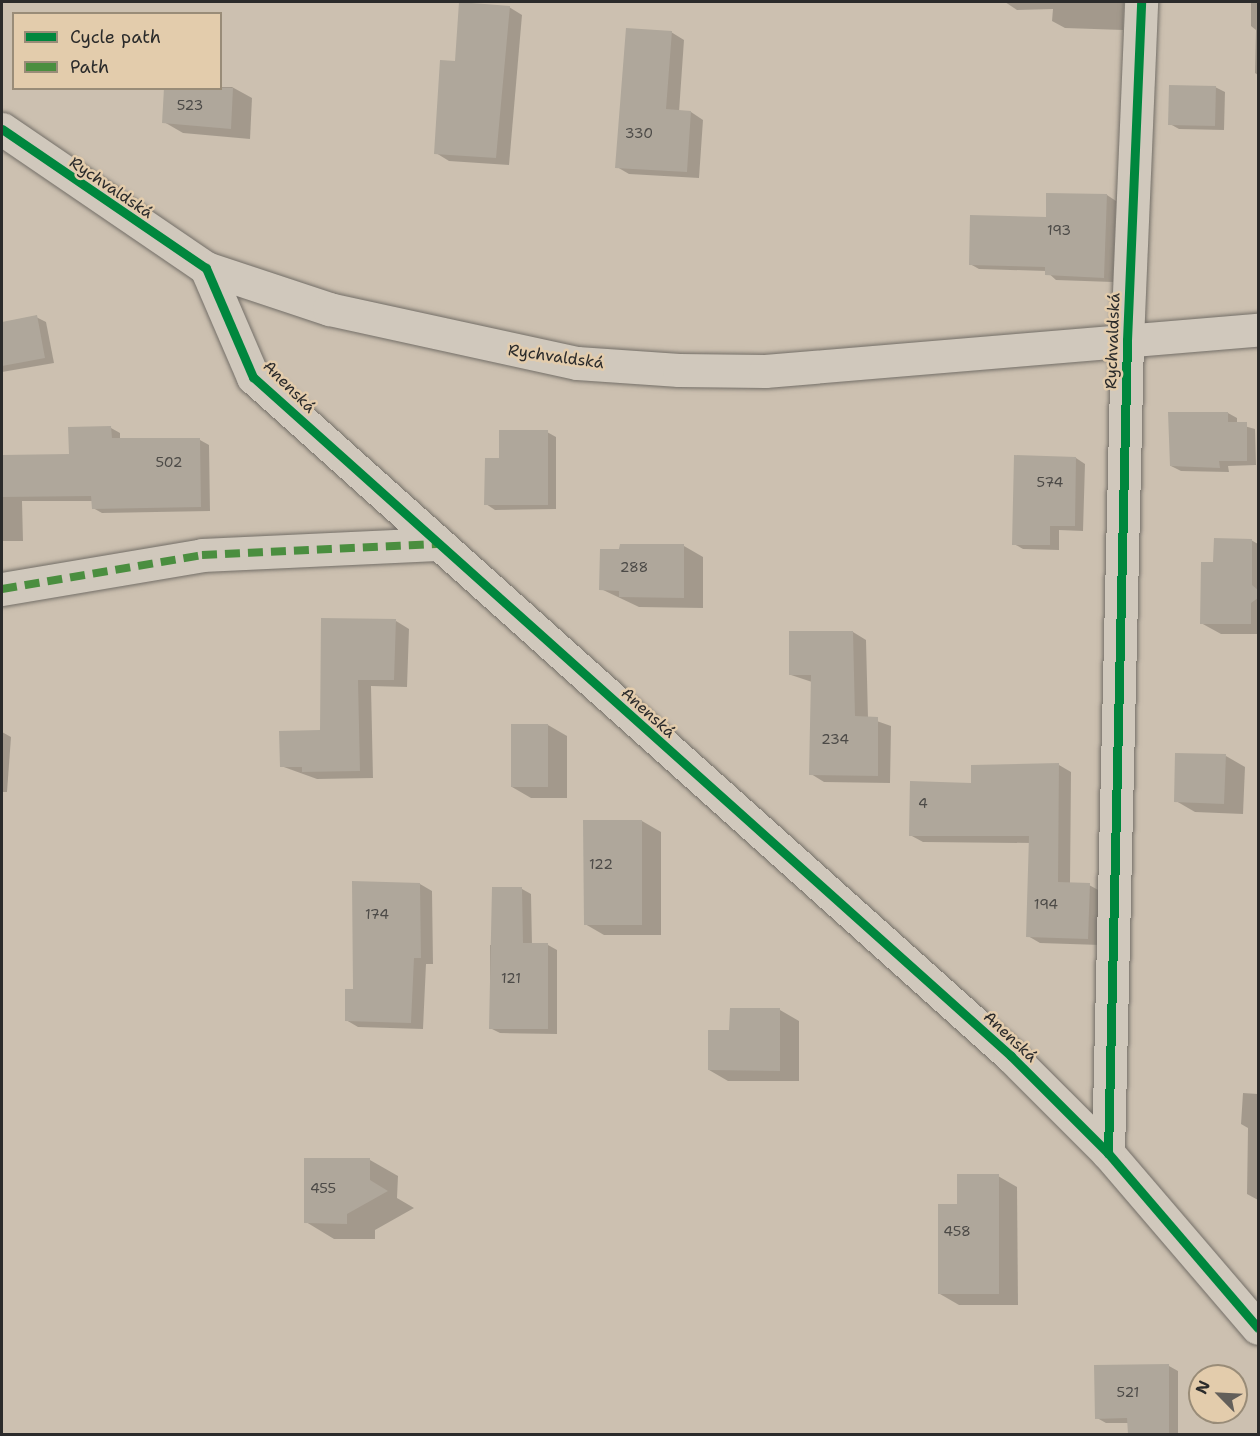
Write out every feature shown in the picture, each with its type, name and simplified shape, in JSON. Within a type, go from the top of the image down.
[{"type":"street","name":"Rychvaldská","points":[[1108,1153],[1121,682],[1127,340],[1141,2]]},
{"type":"street","name":"Rychvaldská","points":[[2,129],[206,268],[328,309],[577,363],[679,370],[765,370],[1258,330]]},
{"type":"street","name":"Anenská","points":[[206,268],[253,377],[1011,1056],[1108,1153],[1258,1328]]},
{"type":"street","points":[[2,589],[202,555],[437,544]]},
{"type":"building","points":[[459,2],[510,6],[496,158],[434,154],[440,60],[455,61]]},
{"type":"building","points":[[626,28],[672,31],[666,109],[691,111],[687,172],[615,168]]},
{"type":"building","points":[[1169,85],[1216,86],[1215,126],[1168,125]]},
{"type":"building","points":[[233,88],[231,129],[162,123],[164,90]]},
{"type":"building","points":[[1046,193],[1107,194],[1104,278],[1045,275],[1045,267],[969,265],[970,215],[1046,217]]},
{"type":"building","points":[[37,315],[45,358],[2,366],[2,322]]},
{"type":"building","points":[[1168,412],[1228,412],[1228,422],[1247,422],[1247,461],[1219,461],[1220,468],[1170,466]]},
{"type":"building","points":[[111,426],[112,438],[200,438],[201,507],[92,509],[91,496],[2,497],[2,455],[69,454],[68,427]]},
{"type":"building","points":[[499,430],[548,430],[548,505],[484,505],[485,458],[499,458]]},
{"type":"building","points":[[1014,455],[1076,457],[1075,526],[1050,526],[1050,545],[1012,545]]},
{"type":"building","points":[[1214,538],[1252,539],[1252,585],[1258,590],[1258,598],[1251,603],[1251,624],[1200,624],[1201,562],[1213,562]]},
{"type":"building","points":[[620,544],[684,544],[684,598],[619,597],[619,591],[599,590],[600,549],[619,549]]},
{"type":"building","points":[[321,618],[396,619],[394,680],[358,680],[360,771],[302,772],[302,767],[280,767],[279,731],[320,730]]},
{"type":"building","points":[[789,631],[853,631],[855,716],[878,717],[878,776],[809,775],[811,675],[789,675]]},
{"type":"building","points":[[511,724],[548,724],[548,787],[511,787]]},
{"type":"building","points":[[1175,753],[1226,754],[1224,804],[1174,802]]},
{"type":"building","points":[[1059,763],[1058,882],[1090,883],[1088,939],[1026,937],[1029,836],[909,836],[910,781],[971,783],[971,765]]},
{"type":"building","points":[[583,820],[642,820],[642,925],[584,925]]},
{"type":"building","points":[[352,881],[420,883],[421,958],[414,958],[411,1023],[345,1021],[345,989],[353,989]]},
{"type":"building","points":[[492,887],[522,887],[523,943],[548,943],[548,1029],[489,1029]]},
{"type":"building","points":[[730,1008],[780,1008],[780,1071],[708,1070],[708,1030],[729,1030]]},
{"type":"building","points":[[304,1158],[370,1158],[370,1180],[388,1191],[347,1214],[347,1224],[304,1223]]},
{"type":"building","points":[[957,1174],[999,1174],[999,1294],[938,1294],[938,1204],[957,1204]]},
{"type":"building","points":[[1169,1364],[1169,1434],[1128,1434],[1127,1418],[1095,1419],[1094,1365]]},
{"type":"marked path","points":[[2,589],[202,555],[437,544]]},
{"type":"cycle path","points":[[1108,1153],[1127,340],[1141,2]]},
{"type":"cycle path","points":[[2,129],[206,268],[253,377],[1011,1056],[1108,1153],[1258,1328]]}]
